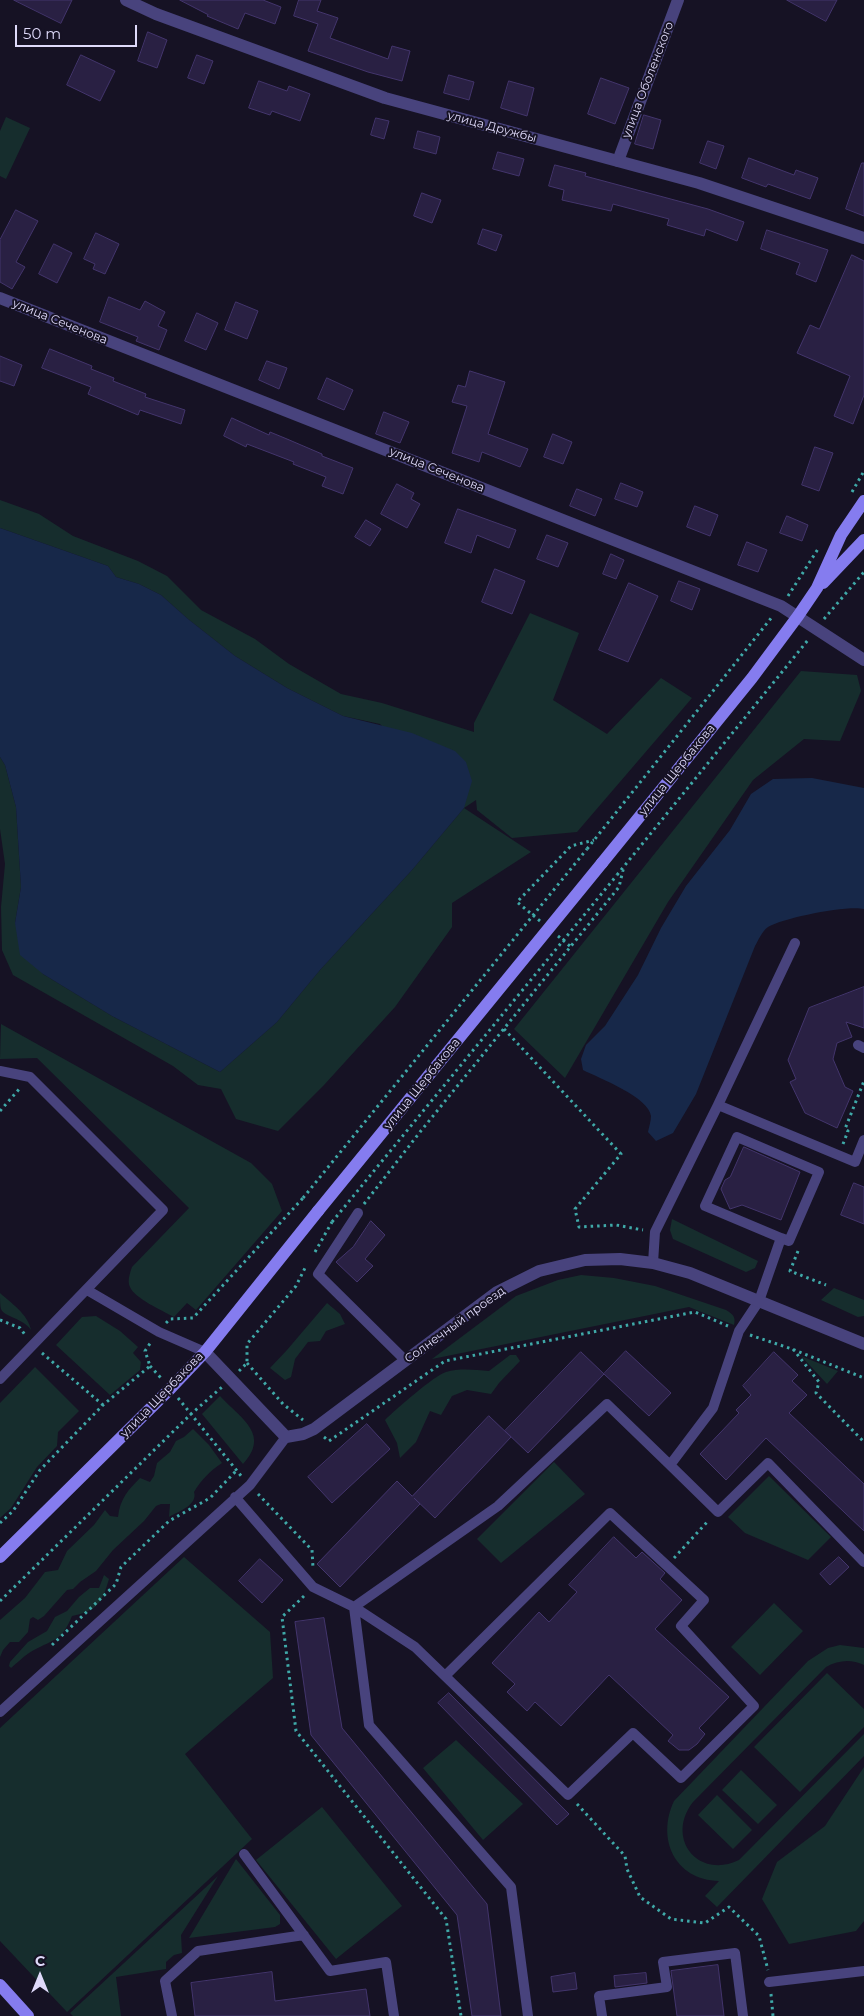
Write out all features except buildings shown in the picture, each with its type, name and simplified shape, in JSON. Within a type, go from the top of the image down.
[{"type":"main road","name":"улица Щербакова","points":[[0,1557],[205,1352],[752,678],[817,588],[841,535],[864,501]]},
{"type":"main road","name":"улица Щербакова","points":[[817,588],[864,540]]},
{"type":"main road","points":[[0,1985],[28,2016]]},
{"type":"street","name":"улица Дружбы","points":[[126,0],[156,14],[385,98],[699,183],[864,238]]},
{"type":"street","name":"улица Оболенского","points":[[618,161],[678,0]]},
{"type":"street","name":"улица Сеченова","points":[[0,298],[781,606],[864,660]]},
{"type":"street","name":"Солнечный проезд","points":[[286,1437],[303,1434],[314,1429],[497,1292],[539,1271],[586,1260],[620,1259],[654,1263],[690,1273],[864,1344]]},
{"type":"street","points":[[205,1352],[286,1437]]},
{"type":"lane","points":[[654,1263],[654,1232],[718,1105],[795,943]]},
{"type":"lane","points":[[0,1071],[30,1077],[163,1210],[0,1378]]},
{"type":"lane","points":[[718,1105],[855,1162],[864,1140]]},
{"type":"lane","points":[[738,1137],[818,1172],[789,1241],[780,1238],[705,1206],[738,1137]]},
{"type":"lane","points":[[358,1213],[318,1274],[406,1361]]},
{"type":"lane","points":[[670,1465],[714,1408],[739,1331],[759,1301],[780,1238]]},
{"type":"lane","points":[[87,1290],[159,1332],[205,1352]]},
{"type":"lane","points":[[354,1607],[498,1506],[607,1404],[718,1512],[768,1463],[864,1562]]},
{"type":"lane","points":[[0,1712],[250,1485],[286,1437]]},
{"type":"lane","points":[[235,1497],[313,1587],[354,1607],[415,1647],[445,1676],[568,1794],[633,1733],[681,1778],[754,1706],[681,1626],[704,1600],[610,1513],[445,1676]]},
{"type":"lane","points":[[354,1607],[369,1724],[511,1887],[528,2016]]},
{"type":"lane","points":[[244,1854],[330,1971],[386,1962],[394,2016]]},
{"type":"lane","points":[[172,2016],[165,1981],[198,1951],[304,1935]]},
{"type":"lane","points":[[602,2016],[599,1996],[666,1987],[663,1962],[735,1952],[743,2016]]},
{"type":"lane","points":[[769,1982],[864,1971]]},
{"type":"path","points":[[849,496],[864,471]]},
{"type":"path","points":[[0,1523],[13,1511],[40,1470],[103,1405],[150,1366],[145,1350],[170,1319],[193,1318],[303,1198],[595,839],[781,606],[818,547]]},
{"type":"path","points":[[312,1257],[332,1222],[864,572]]},
{"type":"path","points":[[544,924],[517,902],[571,846],[595,839]]},
{"type":"path","points":[[358,1213],[420,1132],[619,887],[624,866]]},
{"type":"path","points":[[557,936],[571,947]]},
{"type":"path","points":[[504,1029],[621,1154],[575,1209],[579,1227],[616,1225],[654,1232]]},
{"type":"path","points":[[0,1111],[30,1077]]},
{"type":"path","points":[[839,1155],[848,1131],[844,1129],[864,1081]]},
{"type":"path","points":[[801,1244],[790,1271],[826,1286]]},
{"type":"path","points":[[307,1265],[296,1286],[247,1344],[247,1362],[283,1404],[329,1441],[445,1361],[696,1312],[739,1331],[792,1349],[864,1378]]},
{"type":"path","points":[[0,1320],[20,1328],[32,1345],[103,1405]]},
{"type":"path","points":[[792,1349],[818,1382],[816,1393],[864,1442]]},
{"type":"path","points":[[0,1601],[191,1414],[247,1362]]},
{"type":"path","points":[[48,1649],[116,1584],[121,1567],[169,1521],[210,1498],[236,1471]]},
{"type":"path","points":[[667,1566],[718,1512]]},
{"type":"path","points":[[313,1587],[282,1616],[296,1731],[446,1919],[461,2016]]},
{"type":"path","points":[[568,1794],[625,1856],[627,1869],[640,1897],[671,1919],[705,1923],[729,1907],[760,1936],[766,1958],[773,2016]]},
{"type":"green space","points":[[6,117],[30,128],[6,179],[0,176],[0,131]]},
{"type":"green space","points":[[0,500],[39,514],[73,536],[138,561],[167,576],[201,610],[255,639],[289,664],[341,694],[382,703],[474,732],[474,723],[530,613],[579,633],[553,700],[607,734],[661,678],[692,698],[577,832],[512,838],[477,810],[476,800],[464,808],[380,724],[343,716],[287,688],[235,656],[161,595],[139,584],[116,577],[108,566],[0,528]]},
{"type":"green space","points":[[801,671],[857,675],[861,691],[840,741],[804,739],[753,780],[668,902],[565,1078],[514,1029]]},
{"type":"green space","points":[[0,757],[5,765],[16,807],[21,887],[15,923],[43,974],[112,1016],[220,1072],[277,1022],[320,970],[412,870],[464,808],[531,852],[452,903],[452,927],[395,1007],[324,1085],[278,1131],[236,1119],[221,1089],[198,1085],[173,1066],[13,975],[2,950],[1,907],[5,864],[0,829]]},
{"type":"green space","points":[[1,1024],[251,1163],[272,1184],[282,1211],[196,1310],[187,1303],[174,1317],[149,1304],[137,1295],[130,1287],[129,1282],[132,1267],[189,1208],[37,1058],[0,1059]]},
{"type":"green space","points":[[672,1219],[758,1261],[755,1268],[746,1272],[673,1239],[670,1230]]},
{"type":"green space","points":[[581,1275],[614,1278],[655,1286],[726,1310],[733,1316],[735,1320],[734,1325],[689,1307],[432,1359],[516,1296],[558,1280]]},
{"type":"green space","points":[[834,1288],[864,1300],[864,1316],[858,1317],[821,1300]]},
{"type":"green space","points":[[0,1293],[23,1314],[31,1330],[28,1326],[3,1312],[1,1309]]},
{"type":"green space","points":[[327,1303],[340,1314],[345,1324],[326,1331],[320,1341],[308,1342],[295,1359],[291,1377],[285,1380],[270,1368]]},
{"type":"green space","points":[[96,1316],[120,1331],[138,1347],[133,1353],[141,1362],[140,1370],[110,1395],[56,1345],[82,1317]]},
{"type":"green space","points":[[510,1355],[516,1355],[520,1361],[491,1394],[467,1390],[452,1396],[441,1415],[430,1411],[416,1442],[400,1458],[397,1443],[385,1420],[390,1415],[433,1379],[446,1372],[457,1370],[489,1371]]},
{"type":"green space","points":[[801,1356],[838,1371],[827,1384]]},
{"type":"green space","points":[[35,1367],[79,1411],[58,1432],[57,1446],[37,1467],[11,1508],[0,1518],[0,1403]]},
{"type":"green space","points":[[220,1396],[250,1427],[253,1435],[254,1444],[251,1453],[243,1464],[202,1414]]},
{"type":"green space","points":[[193,1429],[209,1445],[222,1463],[200,1483],[194,1492],[193,1501],[169,1517],[170,1504],[156,1506],[144,1521],[113,1550],[96,1571],[73,1589],[67,1590],[44,1616],[38,1620],[33,1617],[30,1619],[28,1632],[19,1642],[10,1642],[0,1657],[0,1620],[25,1598],[45,1572],[58,1570],[67,1551],[94,1525],[105,1510],[110,1516],[118,1517],[125,1495],[140,1478],[150,1482],[154,1476],[157,1463],[170,1452],[176,1441]]},
{"type":"green space","points":[[554,1462],[585,1494],[501,1563],[477,1539]]},
{"type":"green space","points":[[769,1476],[831,1537],[808,1560],[745,1533],[728,1517]]},
{"type":"green space","points":[[184,1557],[270,1632],[273,1678],[185,1754],[252,1839],[67,2012],[0,1941],[0,1728]]},
{"type":"green space","points":[[104,1575],[109,1579],[104,1594],[97,1605],[72,1616],[60,1636],[29,1653],[11,1668],[9,1666],[10,1662],[28,1642],[47,1631],[55,1617],[67,1611],[90,1588],[99,1588]]},
{"type":"green space","points":[[774,1603],[803,1631],[760,1675],[731,1647]]},
{"type":"green space","points":[[840,1645],[864,1648],[864,1665],[845,1661],[826,1667],[693,1802],[685,1816],[684,1841],[690,1852],[699,1860],[711,1864],[724,1865],[739,1860],[864,1734],[864,1756],[717,1907],[705,1896],[719,1881],[704,1879],[691,1873],[673,1855],[667,1829],[674,1801],[808,1661],[828,1648]]},
{"type":"green space","points":[[827,1673],[864,1709],[864,1727],[800,1792],[754,1747]]},
{"type":"green space","points":[[456,1740],[523,1804],[483,1840],[423,1768]]},
{"type":"green space","points":[[864,1767],[864,1921],[856,1931],[789,1944],[762,1899],[777,1862],[825,1826]]},
{"type":"green space","points":[[741,1770],[777,1805],[758,1824],[722,1790]]},
{"type":"green space","points":[[717,1795],[752,1830],[733,1849],[698,1815]]},
{"type":"green space","points":[[322,1807],[402,1906],[336,1959],[256,1860]]},
{"type":"green space","points":[[236,1859],[280,1915],[280,1924],[275,1927],[189,1938]]},
{"type":"green space","points":[[218,1876],[181,1935],[182,1953],[174,1955],[166,1962],[166,1969],[116,1977],[121,2016],[73,2016],[70,2013]]},
{"type":"water","points":[[0,528],[108,566],[116,577],[139,584],[161,595],[235,656],[287,688],[343,716],[412,733],[455,751],[466,762],[472,781],[464,808],[412,870],[320,970],[277,1022],[220,1072],[112,1016],[43,974],[20,955],[15,923],[21,887],[16,807],[5,765],[0,757]]},
{"type":"water","points":[[812,778],[864,788],[864,909],[844,909],[800,916],[776,923],[764,931],[755,946],[696,1094],[673,1133],[656,1141],[648,1132],[651,1116],[642,1102],[622,1089],[583,1070],[581,1059],[586,1045],[605,1026],[638,975],[661,928],[686,886],[730,830],[751,794],[773,779]]}]
